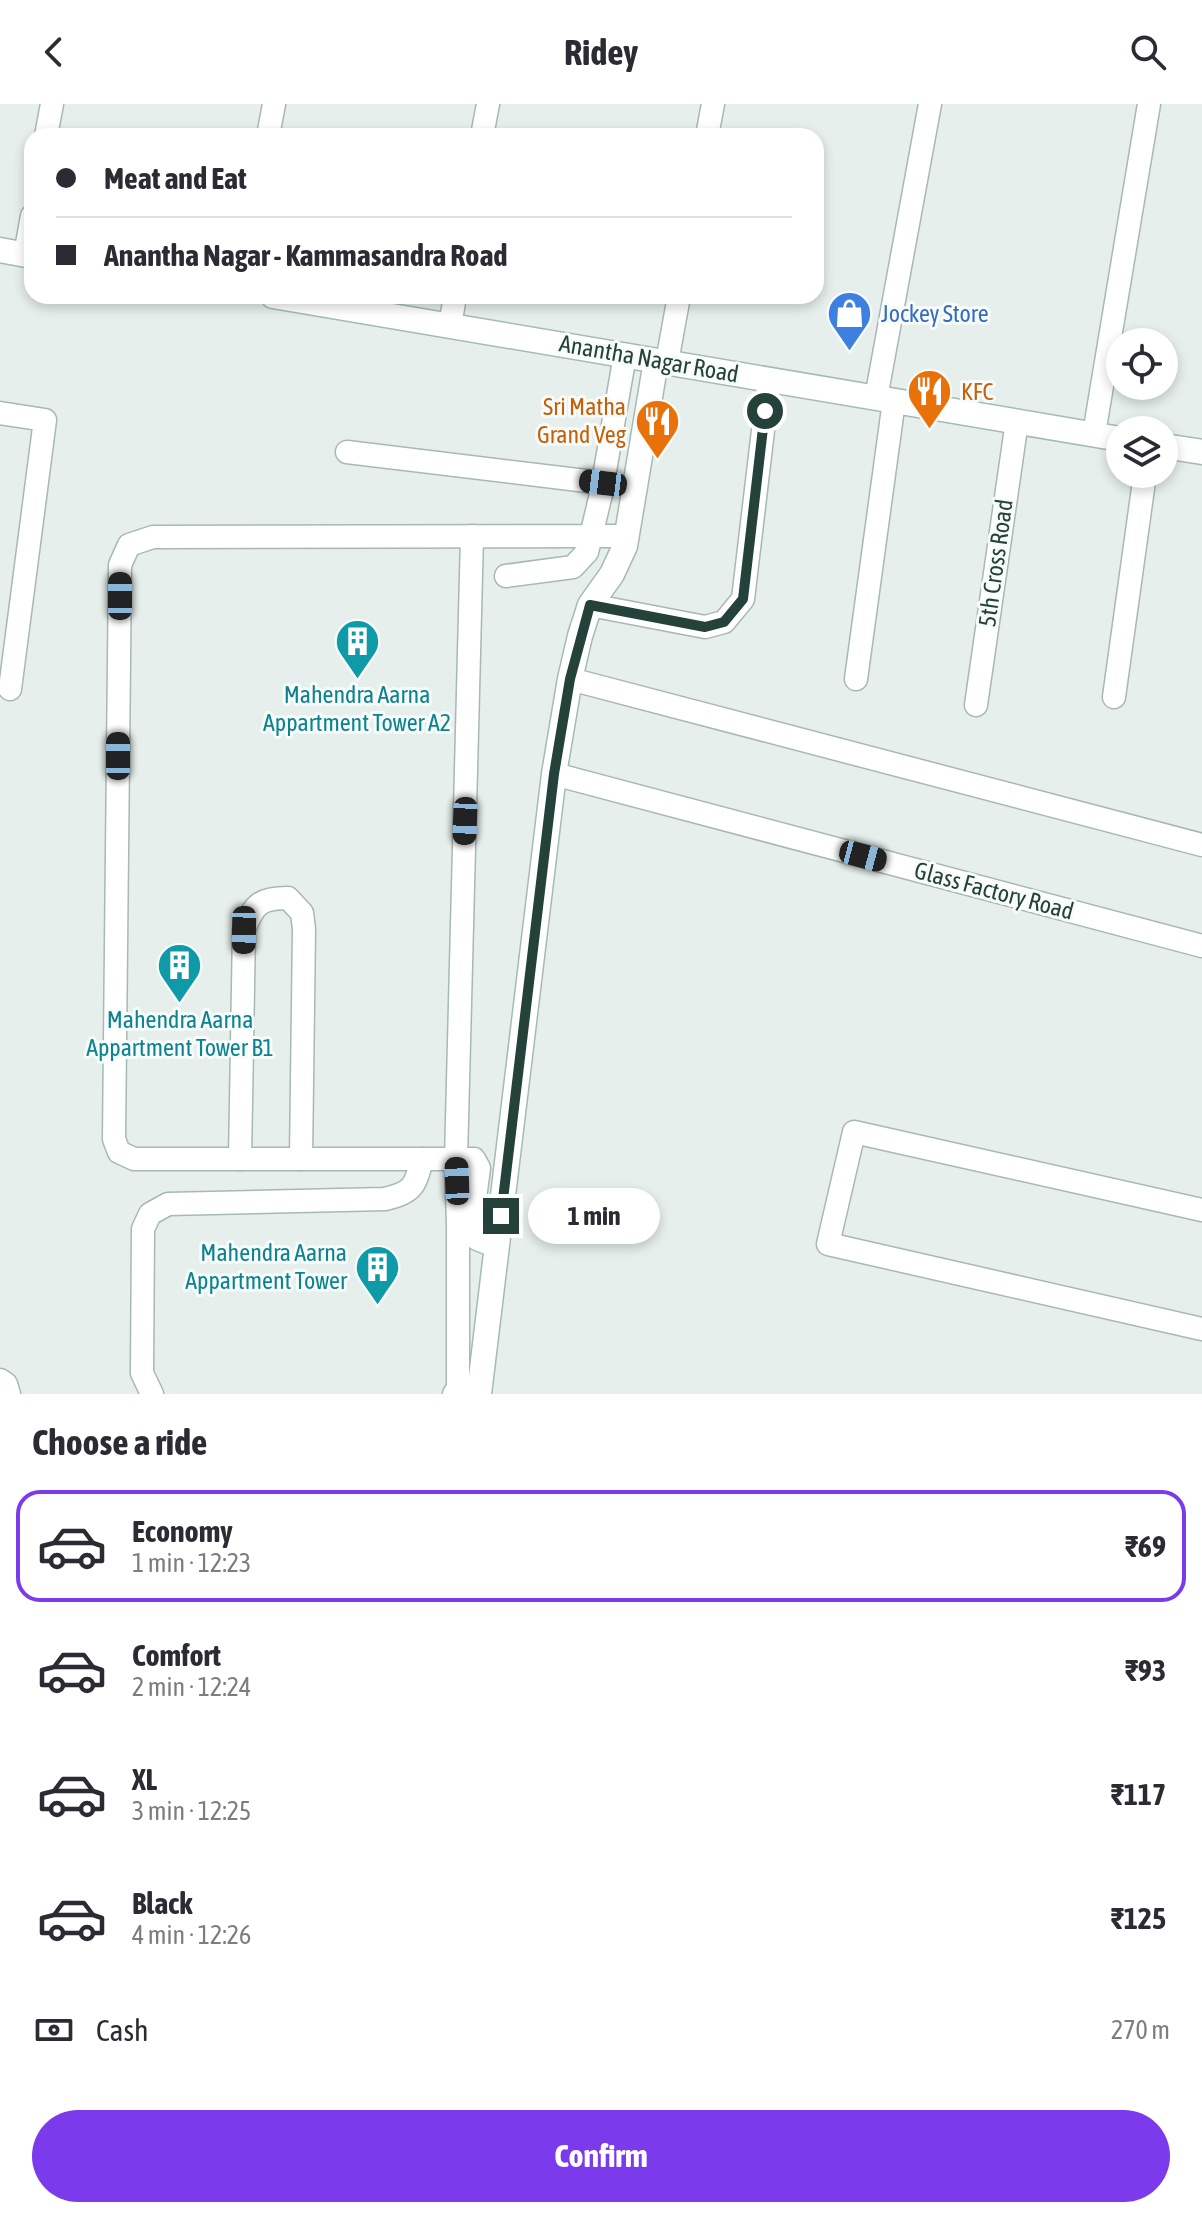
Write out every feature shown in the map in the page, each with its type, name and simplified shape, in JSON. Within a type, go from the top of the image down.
[{"type":"street","points":[[48,128],[52,104]]},
{"type":"street","points":[[270,128],[274,104]]},
{"type":"street","points":[[484,128],[488,104]]},
{"type":"street","points":[[708,128],[713,104]]},
{"type":"street","points":[[856,679],[885,399],[930,104]]},
{"type":"street","points":[[1094,434],[1149,104]]},
{"type":"street","points":[[0,250],[24,254]]},
{"type":"street","name":"Anantha Nagar Road","points":[[320,304],[1106,436]]},
{"type":"street","points":[[450,326],[454,304]]},
{"type":"street","points":[[479,1394],[554,774],[570,679],[590,605],[612,574],[625,546],[662,362],[677,304]]},
{"type":"street","points":[[506,576],[573,567],[587,552],[603,483],[625,355]]},
{"type":"street","points":[[590,605],[705,627],[724,622],[743,599],[769,380]]},
{"type":"street","points":[[0,413],[45,420],[10,689]]},
{"type":"street","name":"5th Cross Road","points":[[976,705],[1017,421]]},
{"type":"street","points":[[1178,448],[1202,452]]},
{"type":"street","points":[[347,452],[603,483]]},
{"type":"street","points":[[1114,697],[1143,488]]},
{"type":"street","points":[[454,1394],[458,1388],[456,1159],[472,536]]},
{"type":"street","points":[[497,1247],[477,1239],[475,1198],[479,1168],[474,1159],[134,1159],[119,1152],[114,1139],[120,565],[129,545],[153,537],[627,536]]},
{"type":"street","points":[[570,679],[1202,845]]},
{"type":"street","name":"Glass Factory Road","points":[[554,774],[1202,946]]},
{"type":"street","points":[[240,1159],[244,930],[252,910],[269,898],[288,898],[302,913],[304,929],[301,1159]]},
{"type":"street","points":[[1202,1210],[854,1132],[828,1244],[1202,1329]]},
{"type":"street","points":[[152,1394],[142,1373],[143,1229],[150,1214],[168,1204],[385,1199],[406,1194],[418,1178],[422,1159]]},
{"type":"street","points":[[0,1380],[6,1384],[9,1394]]},
{"type":"place","name":"Jockey Store","points":[[850,353]]},
{"type":"place","name":"KFC","points":[[930,431]]},
{"type":"place","name":"Sri Matha Grand Veg","points":[[657,460]]},
{"type":"place","name":"Mahendra Aarna Appartment Tower A2","points":[[357,680]]},
{"type":"place","name":"Mahendra Aarna Appartment Tower B1","points":[[180,1005]]},
{"type":"place","name":"Mahendra Aarna Appartment Tower","points":[[378,1306]]},
{"type":"route","points":[[501,1216],[554,774],[570,679],[590,605],[705,627],[724,622],[743,599],[765,411]]}]
